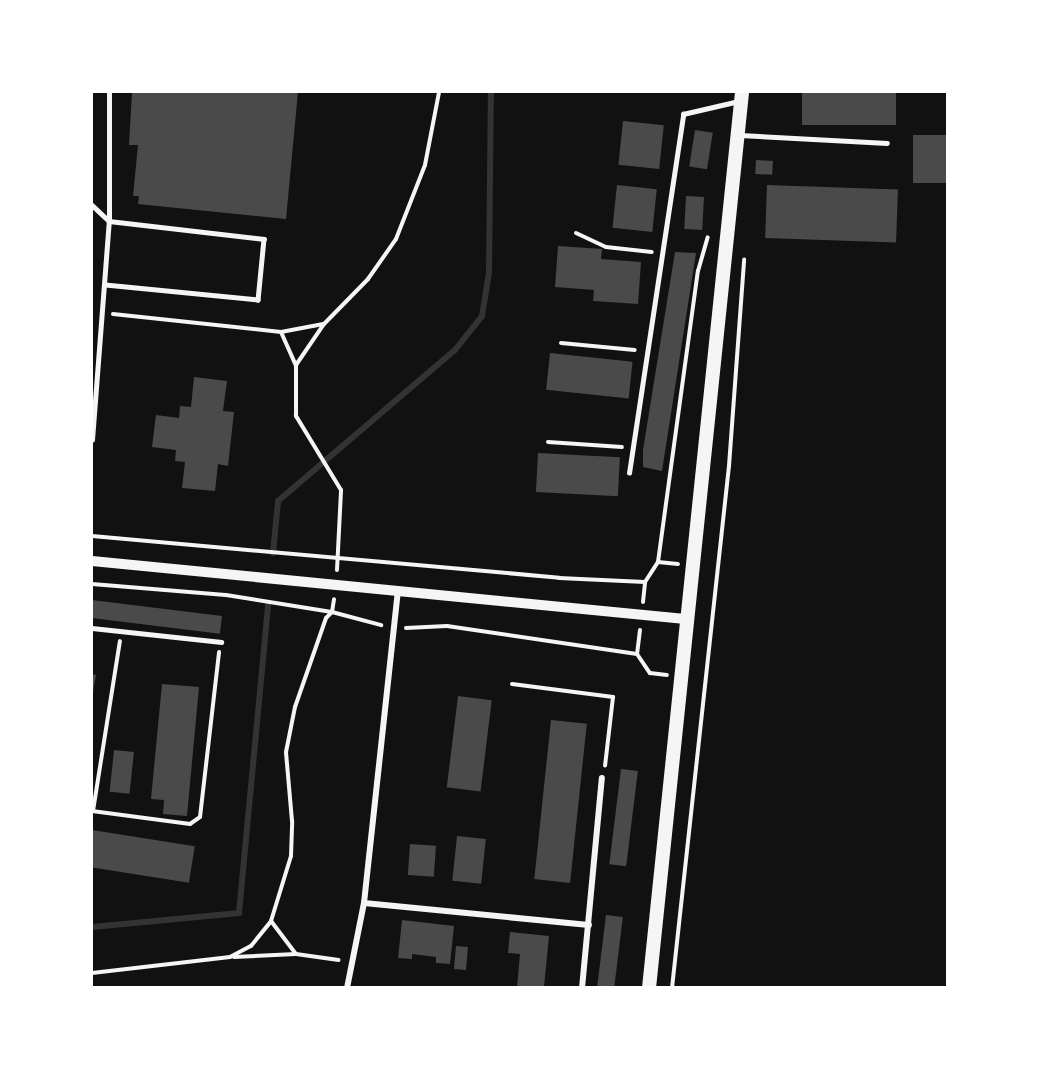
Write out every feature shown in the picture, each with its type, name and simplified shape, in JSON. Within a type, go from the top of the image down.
[{"type":"main road","points":[[649,987],[685,619],[742,96]]},
{"type":"street","points":[[92,561],[685,619]]},
{"type":"street","points":[[347,987],[355,963],[364,903],[398,590]]},
{"type":"street","points":[[582,987],[602,778]]},
{"type":"street","points":[[364,903],[589,925]]},
{"type":"lane","points":[[92,440],[106,285],[109,221],[109,92]]},
{"type":"lane","points":[[629,473],[683,114],[742,96]]},
{"type":"lane","points":[[737,135],[887,143]]},
{"type":"lane","points":[[92,205],[109,221],[264,239],[258,300],[106,285]]},
{"type":"lane","points":[[92,628],[221,642]]},
{"type":"path","points":[[296,365],[324,324],[368,279],[396,239],[425,165],[439,92]]},
{"type":"path","points":[[658,562],[698,270],[710,224]]},
{"type":"path","points":[[576,233],[606,248],[662,252]]},
{"type":"path","points":[[672,987],[729,466],[744,258]]},
{"type":"path","points":[[103,314],[281,332],[324,324]]},
{"type":"path","points":[[230,957],[251,946],[271,921],[291,856],[292,821],[286,752],[295,707],[326,618],[332,612],[343,504],[336,476],[296,416],[296,365],[281,332]]},
{"type":"path","points":[[561,343],[648,351]]},
{"type":"path","points":[[548,442],[633,447]]},
{"type":"path","points":[[92,536],[559,578],[645,582]]},
{"type":"path","points":[[92,584],[226,595],[332,612],[363,623],[422,630],[447,626],[636,654]]},
{"type":"path","points":[[122,632],[92,811],[190,824],[200,817],[221,642]]},
{"type":"path","points":[[512,684],[613,698],[602,778]]},
{"type":"path","points":[[271,921],[296,954]]},
{"type":"path","points":[[92,973],[230,957],[296,954],[355,963]]},
{"type":"building","points":[[132,92],[298,92],[286,219],[138,204],[139,196],[133,196],[138,145],[129,145]]},
{"type":"building","points":[[802,92],[896,92],[896,125],[802,125]]},
{"type":"building","points":[[623,121],[664,125],[659,169],[618,165]]},
{"type":"building","points":[[695,130],[713,133],[707,169],[689,167]]},
{"type":"building","points":[[913,135],[948,135],[948,183],[913,183]]},
{"type":"building","points":[[756,160],[773,161],[772,175],[755,174]]},
{"type":"building","points":[[617,185],[657,189],[652,232],[613,228]]},
{"type":"building","points":[[767,185],[898,190],[896,243],[765,238]]},
{"type":"building","points":[[686,196],[704,197],[702,230],[684,229]]},
{"type":"building","points":[[558,246],[602,249],[601,259],[641,262],[638,304],[593,301],[594,290],[555,287]]},
{"type":"building","points":[[675,252],[696,253],[662,471],[643,467],[643,450]]},
{"type":"building","points":[[550,353],[633,362],[629,398],[546,390]]},
{"type":"building","points":[[194,377],[227,381],[223,411],[234,412],[228,466],[218,464],[215,491],[182,488],[185,462],[175,461],[176,450],[152,447],[156,415],[179,418],[180,406],[191,407]]},
{"type":"building","points":[[538,453],[620,457],[618,496],[536,492]]},
{"type":"building","points":[[92,600],[222,616],[220,634],[92,618]]},
{"type":"building","points":[[92,674],[96,675],[93,692],[92,692]]},
{"type":"building","points":[[162,684],[199,687],[187,816],[163,814],[164,800],[151,799]]},
{"type":"building","points":[[458,696],[492,700],[481,791],[447,787]]},
{"type":"building","points":[[551,720],[587,724],[570,883],[534,879]]},
{"type":"building","points":[[114,750],[134,752],[130,794],[110,792]]},
{"type":"building","points":[[621,769],[638,771],[626,866],[609,864]]},
{"type":"building","points":[[92,830],[195,846],[189,883],[92,867]]},
{"type":"building","points":[[457,836],[486,839],[481,884],[452,881]]},
{"type":"building","points":[[410,844],[436,846],[434,877],[408,875]]},
{"type":"building","points":[[606,915],[623,917],[614,988],[597,986]]},
{"type":"building","points":[[402,920],[454,926],[450,964],[436,963],[436,957],[412,954],[412,959],[398,958]]},
{"type":"building","points":[[510,932],[549,936],[544,987],[517,987],[520,954],[508,953]]},
{"type":"building","points":[[456,946],[468,947],[466,970],[454,969]]},
{"type":"waterway","points":[[273,553],[278,501],[455,350],[482,316],[489,273],[491,92]]},
{"type":"waterway","points":[[92,927],[239,913],[268,605]]}]
